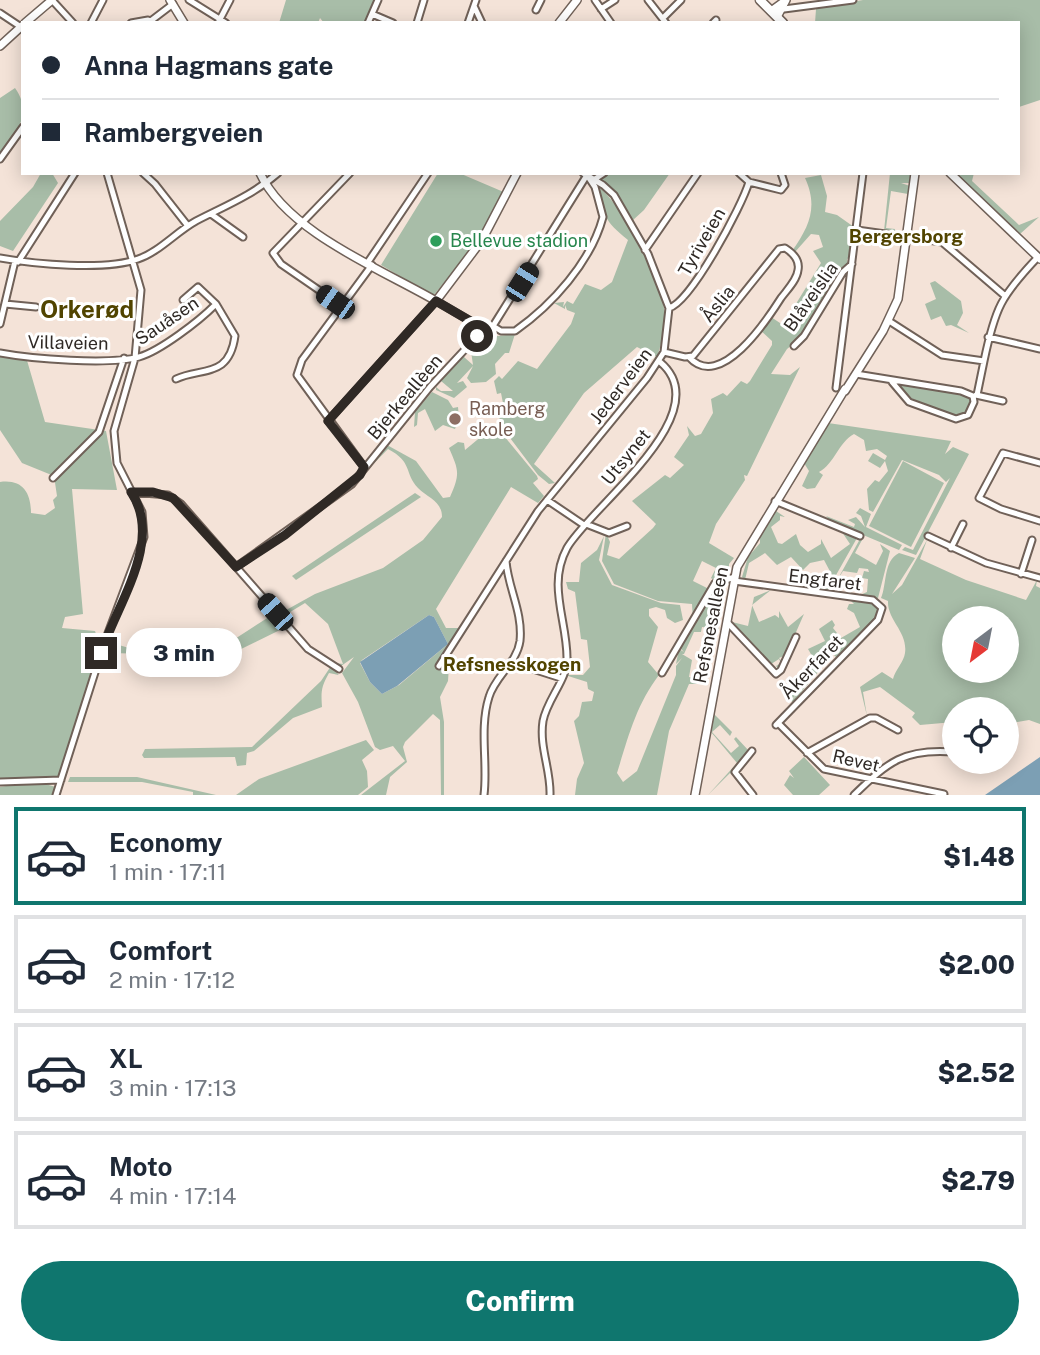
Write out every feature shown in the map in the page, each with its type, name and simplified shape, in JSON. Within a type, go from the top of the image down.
[{"type":"main road","points":[[760,0],[777,17]]},
{"type":"street","points":[[26,21],[52,0],[71,21]]},
{"type":"street","points":[[92,21],[103,0]]},
{"type":"street","points":[[189,0],[220,21]]},
{"type":"street","points":[[222,21],[230,0]]},
{"type":"street","points":[[369,21],[378,0]]},
{"type":"street","points":[[418,21],[424,0]]},
{"type":"street","points":[[536,10],[541,0]]},
{"type":"street","points":[[561,21],[577,0]]},
{"type":"street","points":[[595,0],[610,21]]},
{"type":"street","points":[[601,9],[615,0]]},
{"type":"street","points":[[648,0],[664,20],[681,0]]},
{"type":"street","points":[[777,17],[785,3],[853,0]]},
{"type":"street","points":[[149,21],[172,2],[183,21]]},
{"type":"street","points":[[469,21],[475,3]]},
{"type":"street","points":[[475,3],[481,21]]},
{"type":"street","points":[[0,13],[21,25],[0,46]]},
{"type":"street","points":[[372,14],[388,21]]},
{"type":"street","points":[[0,159],[21,130]]},
{"type":"street","points":[[0,324],[16,261],[74,175]]},
{"type":"street","points":[[56,795],[105,641],[143,545],[143,515],[117,463],[114,431],[135,358],[141,294],[108,175]]},
{"type":"street","points":[[148,175],[188,226]]},
{"type":"street","points":[[261,175],[265,184],[303,223],[484,329]]},
{"type":"street","points":[[0,258],[16,261],[111,264],[133,261],[188,226],[247,198],[276,175]]},
{"type":"street","points":[[265,256],[274,253],[348,175]]},
{"type":"street","points":[[364,467],[299,382],[297,372],[302,360],[342,306],[427,175]]},
{"type":"street","points":[[328,421],[436,301],[482,240],[516,175]]},
{"type":"street","points":[[493,326],[584,175]]},
{"type":"street","name":"Bjerkeallèen","points":[[236,567],[341,493],[360,475],[412,409],[484,329],[493,326],[501,331],[514,331],[573,274],[603,217],[595,187],[586,175]]},
{"type":"street","name":"Jederveien","points":[[439,666],[547,500],[660,362],[664,352],[669,308],[646,250],[614,195],[587,175]]},
{"type":"street","points":[[595,179],[601,175]]},
{"type":"street","points":[[646,250],[697,175]]},
{"type":"street","points":[[741,175],[749,182],[781,190],[785,185],[782,175]]},
{"type":"street","points":[[836,388],[863,175]]},
{"type":"street","points":[[892,382],[909,402],[956,419],[970,412],[988,337],[1004,295],[1039,258],[952,175]]},
{"type":"street","name":"Refsnesalleen","points":[[695,795],[734,579],[740,560],[836,402],[889,321],[901,287],[916,176]]},
{"type":"street","name":"Tyriveien","points":[[669,308],[681,301],[699,279],[749,182]]},
{"type":"street","points":[[211,214],[243,237]]},
{"type":"street","points":[[857,230],[907,236],[947,245],[1004,295]]},
{"type":"street","name":"Åslia","points":[[783,248],[795,257],[798,271],[759,330],[737,355],[723,363],[698,364],[689,357],[702,347],[777,251],[783,248]]},
{"type":"street","points":[[274,253],[281,264],[342,306]]},
{"type":"street","name":"Blåveislia","points":[[794,346],[804,336],[843,272],[852,264]]},
{"type":"street","name":"Sauåsen","points":[[176,379],[208,372],[229,353],[233,330],[198,287],[183,300]]},
{"type":"street","points":[[5,304],[36,307]]},
{"type":"street","name":"Sauåsen","points":[[135,358],[150,352],[215,305]]},
{"type":"street","points":[[889,321],[942,355],[984,361]]},
{"type":"street","points":[[988,337],[1040,349]]},
{"type":"street","points":[[664,352],[689,357]]},
{"type":"street","name":"Villaveien","points":[[0,353],[53,359],[135,358]]},
{"type":"street","points":[[53,478],[99,432],[124,358]]},
{"type":"street","name":"Utsynet","points":[[550,795],[542,725],[548,703],[568,660],[558,605],[559,569],[569,546],[649,454],[670,422],[675,405],[673,387],[666,367],[660,362]]},
{"type":"street","points":[[856,374],[892,382],[961,391],[1003,401]]},
{"type":"street","points":[[974,505],[1003,453],[1040,463]]},
{"type":"street","points":[[131,492],[153,492],[173,498],[311,652],[339,669]]},
{"type":"street","points":[[547,500],[585,525],[609,533],[627,526]]},
{"type":"street","points":[[979,500],[1040,521]]},
{"type":"street","points":[[775,501],[860,536]]},
{"type":"street","points":[[951,548],[963,524]]},
{"type":"street","points":[[928,536],[986,564],[1040,578]]},
{"type":"street","points":[[1021,573],[1032,540]]},
{"type":"street","points":[[484,795],[485,713],[494,685],[511,662],[519,645],[520,623],[506,561]]},
{"type":"street","points":[[662,673],[715,583],[734,579]]},
{"type":"street","name":"Engfaret","points":[[734,579],[878,602],[882,613],[869,629]]},
{"type":"street","points":[[727,622],[774,674],[781,670],[796,637]]},
{"type":"street","name":"Åkerfaret","points":[[777,724],[869,629]]},
{"type":"street","points":[[511,662],[561,678]]},
{"type":"street","points":[[807,753],[870,718],[876,718],[898,730]]},
{"type":"street","name":"Revet","points":[[777,724],[824,769],[944,794]]},
{"type":"street","points":[[752,751],[735,772],[754,795]]},
{"type":"street","points":[[854,795],[868,779],[905,754],[942,752]]},
{"type":"street","points":[[0,782],[61,780]]},
{"type":"street","points":[[861,788],[867,795]]},
{"type":"green space","points":[[286,0],[377,0],[368,21],[322,21],[320,18],[319,21],[280,21]]},
{"type":"green space","points":[[863,0],[1040,0],[1040,100],[1020,107],[1020,21],[815,21],[816,9],[789,12]]},
{"type":"green space","points":[[15,88],[21,101],[21,123],[0,155],[0,98]]},
{"type":"green space","points":[[40,175],[53,175],[58,183],[13,251],[0,246],[0,221],[33,187]]},
{"type":"green space","name":"Bellevue stadion","points":[[437,175],[464,175],[506,193],[473,248],[433,296],[381,265]]},
{"type":"green space","points":[[606,175],[669,175],[644,210],[632,221],[613,191],[601,181]]},
{"type":"green space","points":[[821,175],[827,196],[825,212],[837,215],[854,227],[851,257],[847,259],[848,265],[812,315],[803,336],[787,349],[771,374],[790,375],[800,367],[747,476],[744,475],[745,480],[716,524],[709,543],[734,558],[729,564],[729,572],[714,580],[711,578],[716,568],[702,561],[693,581],[709,589],[693,621],[692,604],[658,601],[614,584],[602,561],[606,533],[610,542],[607,555],[619,559],[653,528],[656,524],[632,501],[665,475],[670,478],[684,465],[674,457],[689,435],[687,426],[695,436],[701,434],[713,413],[711,399],[723,393],[727,396],[741,381],[747,384],[772,345],[772,341],[760,330],[771,317],[783,325],[821,263],[813,251],[823,247],[819,235],[811,234],[795,252],[792,251],[810,216],[811,198],[805,178]]},
{"type":"green space","points":[[890,175],[911,175],[910,183],[901,183],[910,186],[908,194],[891,191],[886,228],[895,229],[894,233],[884,231]]},
{"type":"green space","points":[[956,175],[974,175],[972,181],[1019,225],[1039,217],[1020,234],[1040,256]]},
{"type":"green space","points":[[596,185],[616,206],[647,260],[664,308],[663,332],[657,357],[637,347],[584,393],[534,464],[555,483],[549,484],[538,475],[498,422],[504,408],[501,393],[497,394],[494,381],[499,376],[502,379],[518,361],[537,369],[571,324],[575,313],[567,310],[565,305],[565,309],[554,303],[564,302],[563,307],[567,301],[573,304],[585,284],[601,290],[612,282],[628,240],[606,216]]},
{"type":"green space","points":[[935,281],[961,301],[963,313],[957,325],[969,333],[951,325],[946,326],[941,316],[931,320],[925,304],[936,299],[930,283]]},
{"type":"green space","points":[[485,333],[498,336],[515,334],[509,353],[505,353],[495,364],[496,374],[486,382],[471,383],[467,378],[473,366],[457,383],[463,381],[467,387],[454,398],[436,390],[436,387],[441,391],[453,391],[441,381],[466,353],[464,357],[473,365],[471,351],[475,347],[478,349],[477,340]]},
{"type":"green space","points":[[0,355],[26,357],[45,422],[106,431],[117,490],[72,489],[83,614],[65,617],[62,628],[95,631],[100,646],[59,778],[0,782],[0,482],[14,483],[24,489],[31,513],[45,515],[55,508],[53,500],[57,496],[54,476],[22,463],[0,430]]},
{"type":"green space","points":[[899,384],[964,394],[973,401],[969,413],[956,418],[910,401],[897,386]]},
{"type":"green space","points":[[432,392],[448,400],[453,408],[458,407],[459,418],[455,429],[443,425],[435,431],[425,409],[418,413],[417,425],[414,427],[415,412]]},
{"type":"green space","points":[[828,423],[951,441],[945,454],[953,447],[969,454],[916,555],[902,550],[905,547],[913,550],[950,478],[946,482],[939,475],[902,460],[873,512],[869,510],[867,489],[875,480],[879,482],[888,471],[885,461],[880,468],[868,461],[873,453],[885,460],[887,456],[877,449],[866,451],[864,440],[854,434],[819,472],[823,475],[815,488],[807,489],[802,486],[809,471],[804,463]]},
{"type":"green space","points":[[495,425],[537,476],[538,479],[533,483],[544,496],[538,503],[511,487],[436,609],[446,628],[461,628],[450,651],[448,681],[440,697],[444,722],[444,795],[441,795],[440,720],[433,714],[405,742],[403,747],[407,762],[390,777],[386,795],[361,795],[405,761],[393,746],[380,750],[375,747],[358,702],[342,673],[354,657],[341,666],[329,662],[343,664],[328,624],[305,603],[282,617],[279,614],[315,594],[383,568],[423,540],[442,517],[440,507],[418,488],[405,463],[388,449],[346,492],[243,565],[344,492],[387,445],[416,461],[443,498],[450,497],[457,476],[449,448],[458,442],[464,443],[465,450]],"holes":[[[429,615],[434,617],[448,644],[399,685],[382,694],[370,682],[360,663],[362,660]]]},
{"type":"green space","points":[[903,461],[944,483],[911,547],[869,526]]},
{"type":"green space","points":[[415,493],[421,497],[296,580],[292,576]]},
{"type":"green space","points":[[860,508],[871,514],[866,527],[902,545],[899,550],[832,522],[826,516],[854,527],[855,524],[848,520],[856,517],[865,527],[861,516],[856,513]]},
{"type":"green space","points":[[776,511],[785,517],[780,516],[780,520],[771,527],[778,543],[782,544],[796,534],[800,545],[808,552],[821,544],[821,539],[831,558],[850,544],[842,532],[857,538],[827,591],[813,589],[813,586],[818,587],[833,577],[824,560],[810,563],[803,570],[791,557],[777,565],[765,553],[749,563],[745,580],[742,577],[748,557],[760,543],[760,537]]},
{"type":"green space","points":[[604,536],[599,560],[612,585],[661,603],[680,605],[683,620],[675,623],[667,618],[665,610],[656,607],[649,609],[649,616],[658,627],[648,662],[659,675],[644,698],[629,735],[617,773],[623,782],[637,771],[676,675],[676,666],[682,658],[676,664],[679,649],[684,652],[680,648],[719,586],[706,623],[721,629],[702,627],[701,632],[694,632],[684,654],[682,654],[692,660],[689,677],[695,678],[697,684],[689,684],[669,731],[657,795],[575,795],[577,779],[584,763],[574,721],[579,716],[582,702],[592,701],[594,692],[588,689],[587,682],[565,675],[583,675],[590,667],[587,640],[581,639],[575,592],[568,589],[566,582],[579,582],[581,563],[597,550]]},
{"type":"green space","points":[[860,539],[862,540],[855,553],[876,565],[883,551],[880,544],[890,551],[878,598],[860,595],[867,592],[868,579],[862,578],[864,571],[869,572],[868,569],[859,568],[857,573],[843,571],[835,584]]},
{"type":"green space","points":[[927,540],[920,559],[966,580],[1026,600],[1037,580],[1036,586],[1040,588],[1040,724],[1029,720],[1019,722],[1019,697],[942,697],[942,723],[920,725],[912,717],[915,713],[880,687],[863,692],[867,716],[860,687],[882,672],[893,679],[905,653],[903,639],[888,601],[881,598],[888,567],[899,553],[915,558],[892,594],[902,585]]},
{"type":"green space","points":[[771,590],[752,605],[754,597]]},
{"type":"green space","points":[[850,600],[874,603],[881,608],[877,617],[837,658],[833,654],[793,702],[789,700],[777,679],[791,700],[781,682],[790,692],[804,683],[801,671],[815,661],[808,649],[825,641],[819,629],[832,620],[835,625],[833,628],[841,638],[860,627],[854,613],[847,609],[849,604],[854,604]]},
{"type":"green space","points":[[752,606],[759,622],[775,615],[779,618],[779,611],[788,627],[804,614],[786,655],[779,658],[783,663],[779,670],[776,666],[781,663],[779,659],[768,666],[732,622],[748,626]]},
{"type":"green space","points":[[275,613],[284,628],[235,652],[194,655],[109,653],[112,643],[129,648],[224,646]]},
{"type":"green space","points":[[331,666],[339,675],[329,673],[326,678],[322,690],[322,707],[293,718],[254,751],[247,753],[246,765],[237,766],[235,757],[144,758],[142,755],[145,749],[252,747],[321,681]]},
{"type":"green space","points":[[714,714],[732,732],[730,736],[720,725],[712,732],[731,753],[739,746],[734,739],[736,737],[749,751],[734,776],[730,773],[708,795],[737,763],[711,732]]},
{"type":"green space","points":[[366,740],[374,750],[362,760],[367,771],[368,787],[358,795],[236,795],[259,779]]},
{"type":"green space","points":[[804,757],[830,785],[819,795],[793,795],[784,785],[790,775],[794,778],[789,771]]},
{"type":"green space","points":[[70,777],[137,777],[216,795],[193,795],[193,792],[142,782],[68,782]]},
{"type":"green space","points":[[45,784],[56,787],[53,795],[0,795],[0,787]]},
{"type":"water","points":[[429,615],[434,617],[448,644],[397,686],[382,694],[370,682],[360,662]]},
{"type":"water","points":[[1040,757],[1040,795],[985,795],[1019,774]]},
{"type":"place","name":"Bellevue stadion","points":[[436,241]]},
{"type":"place","name":"Ramberg skole","points":[[455,419]]},
{"type":"district","name":"Bergersborg","points":[[906,236]]},
{"type":"district","name":"Orkerød","points":[[87,310]]},
{"type":"district","name":"Refsnesskogen","points":[[512,664]]},
{"type":"route","points":[[101,653],[143,545],[143,515],[131,492],[169,495],[196,520],[236,567],[285,535],[341,493],[360,475],[364,467],[328,421],[436,301],[484,329],[477,336]]}]
